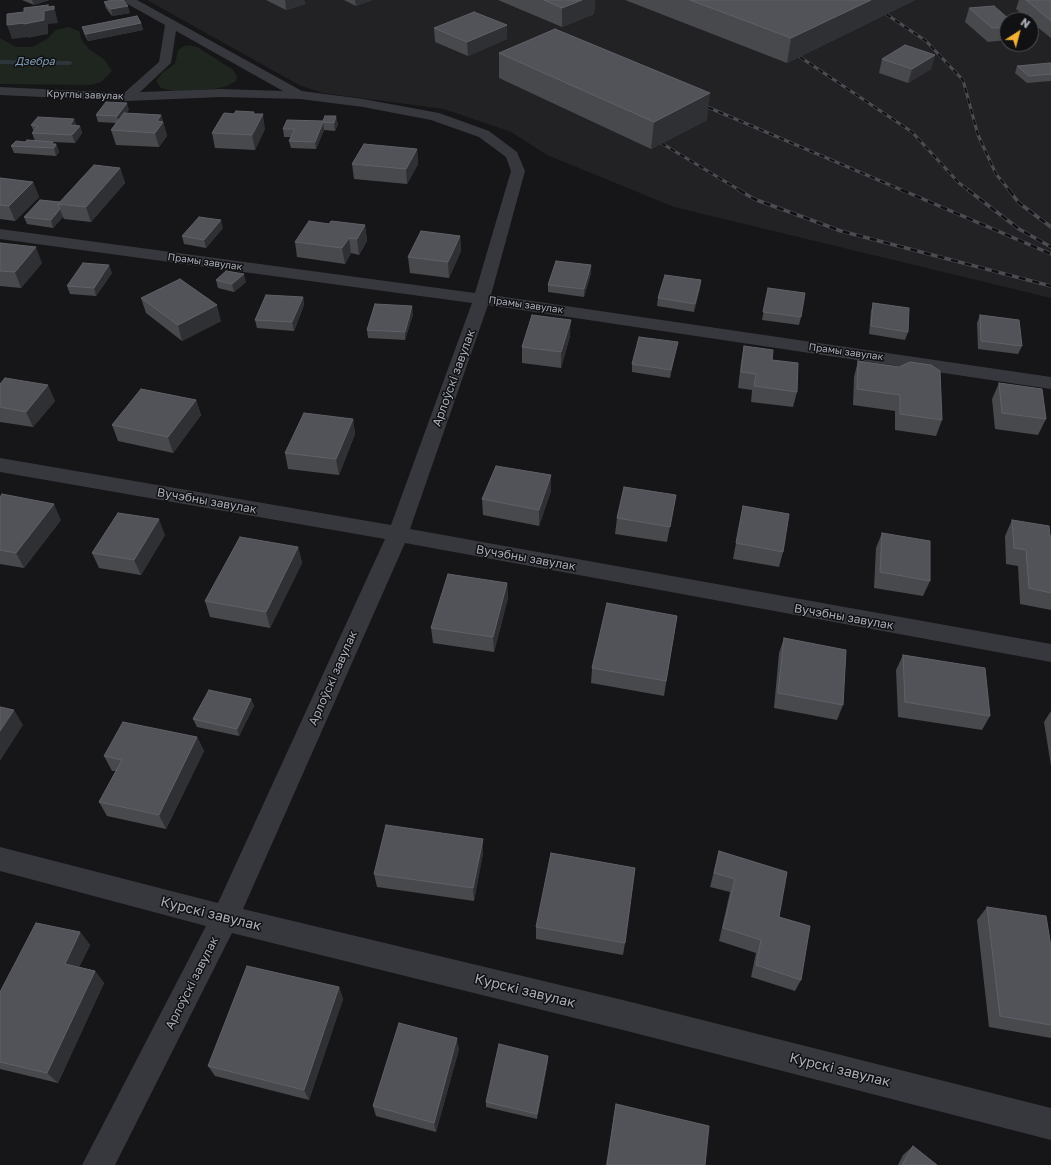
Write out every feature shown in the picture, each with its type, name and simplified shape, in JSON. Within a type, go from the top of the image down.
[{"type":"street","points":[[128,0],[300,95]]},
{"type":"street","name":"Круглы завулак","points":[[0,91],[127,97],[165,63],[171,24]]},
{"type":"street","points":[[127,97],[220,93],[300,95]]},
{"type":"street","name":"Арлоўскі завулак","points":[[98,1165],[225,918],[398,534],[482,299],[518,171],[512,155],[484,134],[434,116],[363,103],[300,95]]},
{"type":"street","name":"Прамы завулак","points":[[0,234],[482,299],[1051,383]]},
{"type":"street","name":"Вучэбны завулак","points":[[0,465],[398,534],[1051,653]]},
{"type":"street","name":"Курскі завулак","points":[[0,859],[225,918],[635,1018],[1051,1124]]},
{"type":"shaded area","points":[[147,0],[1051,0],[1051,298],[674,207],[547,155],[511,132],[444,109],[323,93],[299,85]]},
{"type":"shaded area","points":[[68,27],[79,31],[82,41],[90,50],[104,59],[112,71],[101,82],[91,85],[0,84],[0,38],[16,47],[32,47],[47,39],[56,30]]},
{"type":"shaded area","points":[[190,45],[197,47],[232,69],[237,76],[236,81],[227,86],[215,89],[173,91],[161,88],[156,81],[163,72],[175,64],[178,50],[184,46]]},
{"type":"building","points":[[123,0],[128,6],[111,9],[104,2]]},
{"type":"building","points":[[544,0],[582,0],[562,8]]},
{"type":"building","points":[[690,0],[871,0],[791,38]]},
{"type":"building","points":[[1026,0],[1051,0],[1051,21]]},
{"type":"building","points":[[48,5],[48,7],[54,6],[54,9],[44,11],[44,20],[24,24],[7,25],[7,14],[24,12],[24,8]]},
{"type":"building","points":[[994,6],[1001,12],[999,12],[999,28],[992,28],[969,8]]},
{"type":"building","points":[[474,12],[507,25],[467,42],[434,28]]},
{"type":"building","points":[[137,16],[141,23],[86,34],[82,27]]},
{"type":"building","points":[[555,29],[710,93],[654,122],[499,53]]},
{"type":"building","points":[[905,45],[935,55],[912,69],[882,59]]},
{"type":"building","points":[[1050,63],[1051,74],[1029,76],[1017,66]]},
{"type":"building","points":[[106,102],[127,103],[117,116],[96,115]]},
{"type":"building","points":[[236,111],[263,114],[252,135],[212,133],[224,113],[234,114]]},
{"type":"building","points":[[124,113],[161,115],[157,121],[163,122],[155,133],[111,130]]},
{"type":"building","points":[[325,116],[336,116],[334,123],[323,122],[315,142],[289,141],[295,129],[283,129],[287,120],[323,121]]},
{"type":"building","points":[[38,117],[74,119],[70,125],[80,126],[72,135],[32,133],[38,126],[31,125]]},
{"type":"building","points":[[27,140],[53,142],[51,144],[56,144],[54,148],[11,146],[16,141],[25,142]]},
{"type":"building","points":[[364,144],[417,149],[406,169],[352,164]]},
{"type":"building","points":[[94,165],[120,168],[86,207],[58,204]]},
{"type":"building","points":[[0,178],[33,182],[9,206],[0,205]]},
{"type":"building","points":[[40,200],[60,202],[58,204],[60,209],[51,220],[24,217]]},
{"type":"building","points":[[199,217],[221,220],[204,240],[182,236]]},
{"type":"building","points":[[309,221],[329,224],[331,221],[365,225],[357,239],[349,238],[342,248],[295,242]]},
{"type":"building","points":[[421,231],[460,236],[448,262],[408,257]]},
{"type":"building","points":[[0,243],[36,247],[15,272],[0,271]]},
{"type":"building","points":[[556,261],[591,265],[584,289],[548,285]]},
{"type":"building","points":[[83,263],[109,265],[94,288],[67,286]]},
{"type":"building","points":[[226,271],[244,274],[232,284],[216,280]]},
{"type":"building","points":[[665,275],[701,280],[695,304],[658,298]]},
{"type":"building","points":[[180,279],[217,305],[178,325],[141,298]]},
{"type":"building","points":[[768,288],[805,293],[801,317],[763,312]]},
{"type":"building","points":[[266,295],[303,297],[292,322],[255,320]]},
{"type":"building","points":[[873,303],[909,308],[908,332],[871,326]]},
{"type":"building","points":[[375,304],[412,306],[405,332],[367,330]]},
{"type":"building","points":[[532,315],[571,320],[561,352],[522,347]]},
{"type":"building","points":[[980,315],[1019,320],[1022,346],[981,341]]},
{"type":"building","points":[[639,337],[678,342],[671,370],[632,364]]},
{"type":"building","points":[[744,346],[773,350],[772,360],[798,363],[797,392],[754,386],[756,374],[741,372]]},
{"type":"building","points":[[858,361],[899,367],[910,362],[931,365],[940,371],[942,420],[900,414],[900,395],[857,389]]},
{"type":"building","points":[[5,378],[48,385],[26,412],[0,407],[0,384]]},
{"type":"building","points":[[999,383],[1042,389],[1046,419],[1002,413]]},
{"type":"building","points":[[141,389],[196,400],[168,437],[112,425]]},
{"type":"building","points":[[304,413],[353,419],[336,459],[285,453]]},
{"type":"building","points":[[496,466],[551,475],[539,510],[482,499]]},
{"type":"building","points":[[624,487],[676,495],[670,527],[617,518]]},
{"type":"building","points":[[2,494],[54,504],[16,553],[0,550],[0,497]]},
{"type":"building","points":[[743,506],[789,514],[783,552],[736,543]]},
{"type":"building","points":[[118,513],[159,519],[134,560],[92,553]]},
{"type":"building","points":[[1012,520],[1049,526],[1051,536],[1051,593],[1029,588],[1026,550],[1014,548]]},
{"type":"building","points":[[882,533],[930,541],[930,581],[880,572]]},
{"type":"building","points":[[240,537],[298,547],[266,612],[205,601]]},
{"type":"building","points":[[448,574],[507,583],[493,637],[431,628]]},
{"type":"building","points":[[607,603],[677,616],[666,681],[592,668]]},
{"type":"building","points":[[784,638],[846,650],[843,705],[778,693]]},
{"type":"building","points":[[903,655],[985,668],[990,716],[905,702]]},
{"type":"building","points":[[209,690],[251,699],[237,729],[193,719]]},
{"type":"building","points":[[0,707],[14,710],[0,731]]},
{"type":"building","points":[[123,722],[197,737],[159,815],[99,802],[122,760],[104,756]]},
{"type":"building","points":[[386,825],[483,839],[473,888],[374,874]]},
{"type":"building","points":[[719,851],[787,872],[779,917],[810,926],[801,980],[756,965],[761,940],[723,928],[735,879],[714,873]]},
{"type":"building","points":[[551,853],[635,868],[625,943],[536,927]]},
{"type":"building","points":[[987,907],[1046,916],[1051,947],[1051,1025],[1000,1016]]},
{"type":"building","points":[[36,923],[80,932],[65,964],[95,971],[47,1073],[0,1062],[0,992]]},
{"type":"building","points":[[247,966],[339,987],[304,1090],[208,1066]]},
{"type":"building","points":[[399,1023],[457,1038],[434,1123],[373,1106]]},
{"type":"building","points":[[499,1044],[548,1056],[537,1114],[486,1102]]},
{"type":"building","points":[[616,1104],[709,1126],[705,1165],[607,1165]]},
{"type":"building","points":[[913,1146],[937,1165],[902,1165]]},
{"type":"waterway","name":"Дзебра","points":[[0,62],[70,63]]},
{"type":"railway","points":[[886,14],[926,41],[963,80],[978,135],[996,174],[1010,191]]},
{"type":"railway","points":[[800,57],[912,132],[959,183],[970,191]]},
{"type":"railway","points":[[698,103],[904,191]]},
{"type":"railway","points":[[661,143],[741,191]]},
{"type":"railway","points":[[739,190],[754,199],[841,231],[1051,286]]},
{"type":"railway","points":[[902,190],[1051,254]]},
{"type":"railway","points":[[968,190],[1019,229],[1051,247]]},
{"type":"railway","points":[[1009,190],[1019,203],[1051,227]]}]
